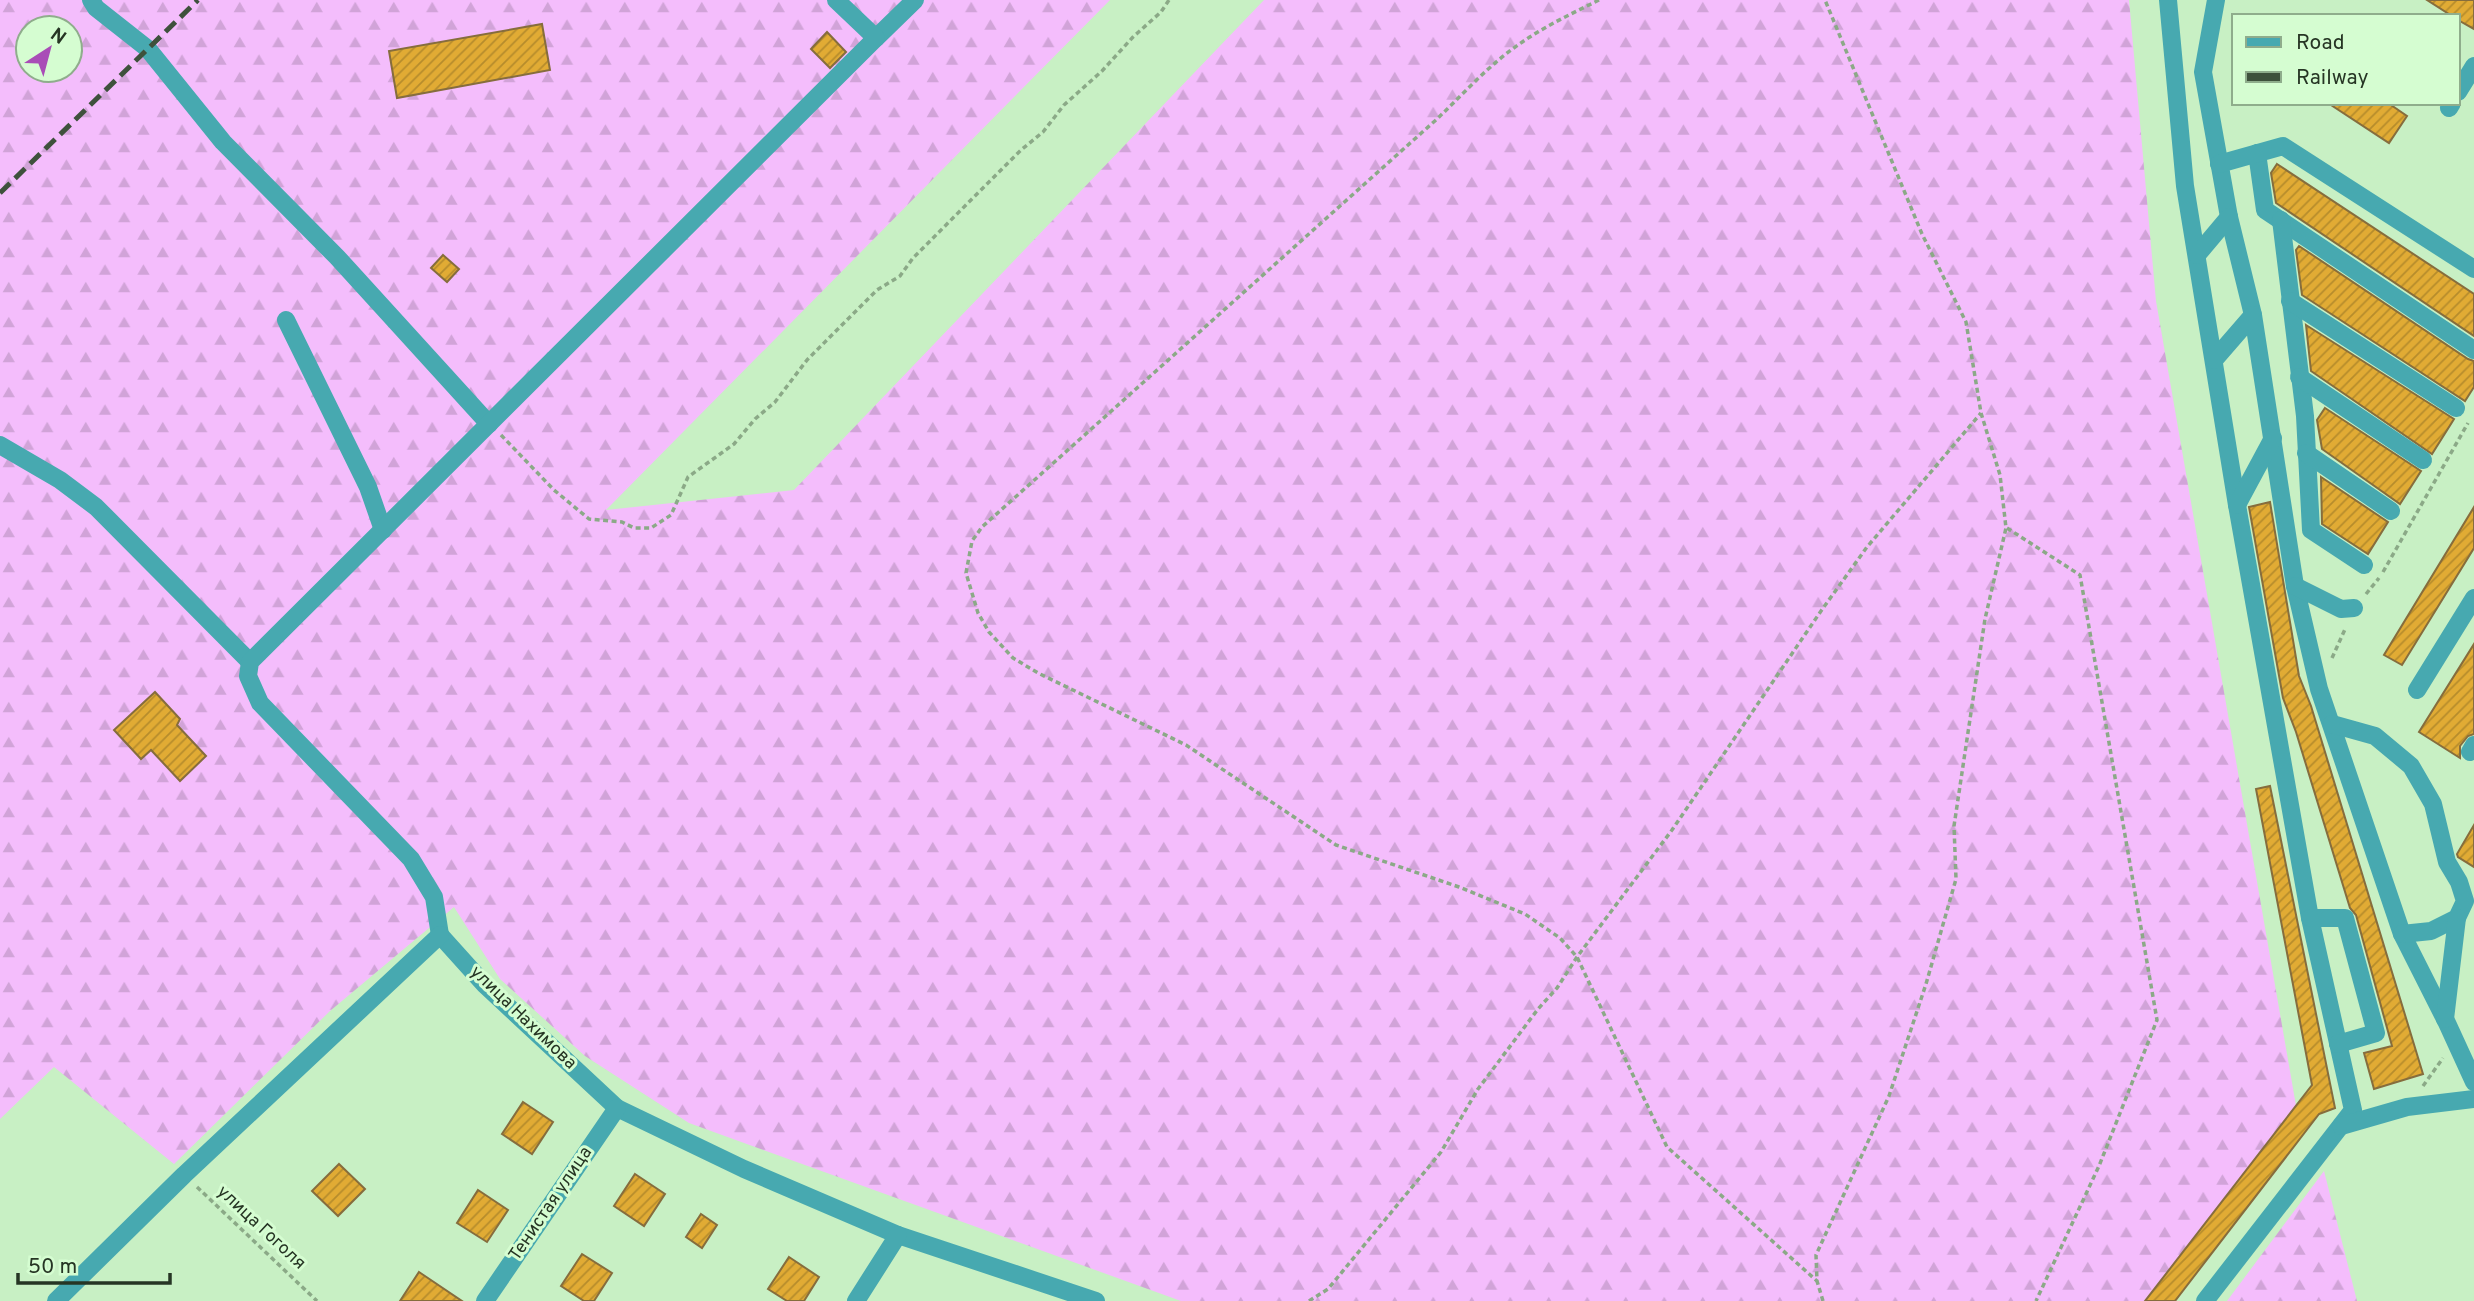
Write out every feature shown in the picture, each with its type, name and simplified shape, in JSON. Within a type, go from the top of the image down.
[{"type":"street","points":[[91,0],[96,8],[148,49],[223,142],[337,257],[489,424]]},
{"type":"street","points":[[836,0],[876,38]]},
{"type":"street","points":[[56,1301],[184,1175],[440,936],[434,897],[411,859],[260,703],[248,676],[250,662],[915,0]]},
{"type":"street","points":[[2168,0],[2185,186],[2237,505],[2310,918],[2353,1110],[2205,1301]]},
{"type":"street","points":[[2216,0],[2203,72],[2229,218],[2253,315],[2295,586],[2319,689],[2402,934],[2474,1082]]},
{"type":"street","points":[[2460,89],[2474,66]]},
{"type":"street","points":[[2220,164],[2283,146],[2474,269]]},
{"type":"street","points":[[2257,153],[2265,210],[2474,350]]},
{"type":"street","points":[[2197,255],[2229,218]]},
{"type":"street","points":[[2281,220],[2305,416],[2311,530],[2364,565]]},
{"type":"street","points":[[2290,301],[2456,408]]},
{"type":"street","points":[[2214,360],[2253,315]]},
{"type":"street","points":[[286,320],[368,487],[383,530]]},
{"type":"street","points":[[2299,377],[2423,460]]},
{"type":"street","points":[[2237,505],[2273,438]]},
{"type":"street","points":[[0,445],[60,480],[96,507],[250,662]]},
{"type":"street","points":[[2306,453],[2391,511]]},
{"type":"street","points":[[2295,586],[2341,609],[2354,608]]},
{"type":"street","points":[[2417,690],[2474,598]]},
{"type":"street","points":[[2332,724],[2375,736],[2411,766],[2433,804],[2447,862],[2470,902],[2457,918],[2431,931],[2402,934]]},
{"type":"street","points":[[2310,918],[2345,918],[2376,1033],[2338,1044]]},
{"type":"street","points":[[2445,1019],[2457,918]]},
{"type":"street","name":"улица Нахимова","points":[[440,936],[485,985],[617,1108],[744,1169],[898,1235],[1096,1301]]},
{"type":"street","points":[[2341,1126],[2407,1107],[2474,1099]]},
{"type":"street","name":"Тенистая улица","points":[[485,1301],[617,1108]]},
{"type":"street","points":[[856,1301],[898,1235]]},
{"type":"path","points":[[489,424],[554,490],[589,519],[622,522],[634,528],[651,528],[671,514],[688,477],[734,444],[755,419],[775,402],[807,360],[877,290],[900,276],[913,258],[1021,150],[1044,132],[1064,105],[1161,12],[1169,0]]},
{"type":"path","points":[[1599,0],[1557,20],[1518,45],[1481,76],[1437,119],[982,527],[972,541],[966,573],[978,613],[989,632],[1013,657],[1038,673],[1186,745],[1336,845],[1458,887],[1525,914],[1560,938],[1577,957],[1667,1147],[1818,1280]]},
{"type":"path","points":[[1823,1301],[1816,1255],[1889,1096],[1926,984],[1956,879],[1954,826],[1985,619],[2006,528],[2000,475],[1981,413],[1966,322],[1922,234],[1825,0]]},
{"type":"path","points":[[2319,689],[2354,608],[2380,578],[2474,412]]},
{"type":"path","points":[[1309,1301],[1328,1289],[1441,1152],[1478,1089],[1557,988],[1577,957],[1672,831],[1867,547],[1981,413]]},
{"type":"path","points":[[2006,528],[2080,575],[2157,1020],[2099,1166],[2036,1301]]},
{"type":"path","points":[[2407,1107],[2456,1041]]},
{"type":"path","name":"улица Гоголя","points":[[184,1175],[317,1301]]},
{"type":"green space","points":[[0,0],[1110,0],[606,510],[794,490],[1264,0],[2129,0],[2156,301],[2299,1123],[2157,1301],[1181,1301],[689,1123],[585,1056],[500,979],[454,907],[330,1011],[174,1164],[54,1067],[0,1119]]},
{"type":"green space","points":[[2324,1171],[2357,1301],[2227,1301]]},
{"type":"building","points":[[2427,0],[2474,0],[2474,29],[2460,21],[2460,14],[2449,14]]},
{"type":"building","points":[[542,24],[550,70],[397,98],[389,51]]},
{"type":"building","points":[[827,32],[846,52],[830,68],[811,49]]},
{"type":"building","points":[[2331,105],[2391,105],[2407,116],[2389,143]]},
{"type":"building","points":[[2277,164],[2474,294],[2474,336],[2276,203],[2271,173]]},
{"type":"building","points":[[2299,246],[2474,361],[2474,387],[2465,401],[2302,295],[2296,250]]},
{"type":"building","points":[[443,255],[459,269],[447,282],[431,268]]},
{"type":"building","points":[[2306,325],[2454,419],[2432,454],[2311,371]]},
{"type":"building","points":[[2325,408],[2421,471],[2400,504],[2322,449],[2317,420]]},
{"type":"building","points":[[2321,477],[2388,522],[2368,554],[2322,524]]},
{"type":"building","points":[[2270,502],[2299,676],[2311,706],[2423,1074],[2374,1089],[2364,1053],[2392,1046],[2356,915],[2350,908],[2283,698],[2249,507]]},
{"type":"building","points":[[2474,507],[2474,548],[2402,665],[2384,655]]},
{"type":"building","points":[[2474,644],[2474,734],[2468,736],[2460,746],[2460,758],[2419,732]]},
{"type":"building","points":[[155,692],[180,719],[177,725],[206,756],[180,781],[151,750],[141,759],[114,730]]},
{"type":"building","points":[[2270,786],[2335,1108],[2319,1114],[2175,1301],[2145,1301],[2312,1085],[2256,789]]},
{"type":"building","points":[[2474,825],[2474,867],[2457,854]]},
{"type":"building","points":[[523,1102],[553,1122],[532,1154],[502,1134]]},
{"type":"building","points":[[339,1164],[365,1189],[338,1216],[312,1191]]},
{"type":"building","points":[[635,1174],[665,1194],[644,1226],[614,1206]]},
{"type":"building","points":[[478,1190],[508,1210],[487,1242],[457,1223]]},
{"type":"building","points":[[701,1214],[717,1225],[702,1248],[686,1237]]},
{"type":"building","points":[[582,1254],[612,1273],[594,1301],[584,1301],[561,1286]]},
{"type":"building","points":[[789,1257],[819,1277],[804,1301],[787,1301],[768,1289]]},
{"type":"building","points":[[419,1272],[462,1301],[400,1301]]},
{"type":"railway","points":[[0,193],[198,0]]}]
